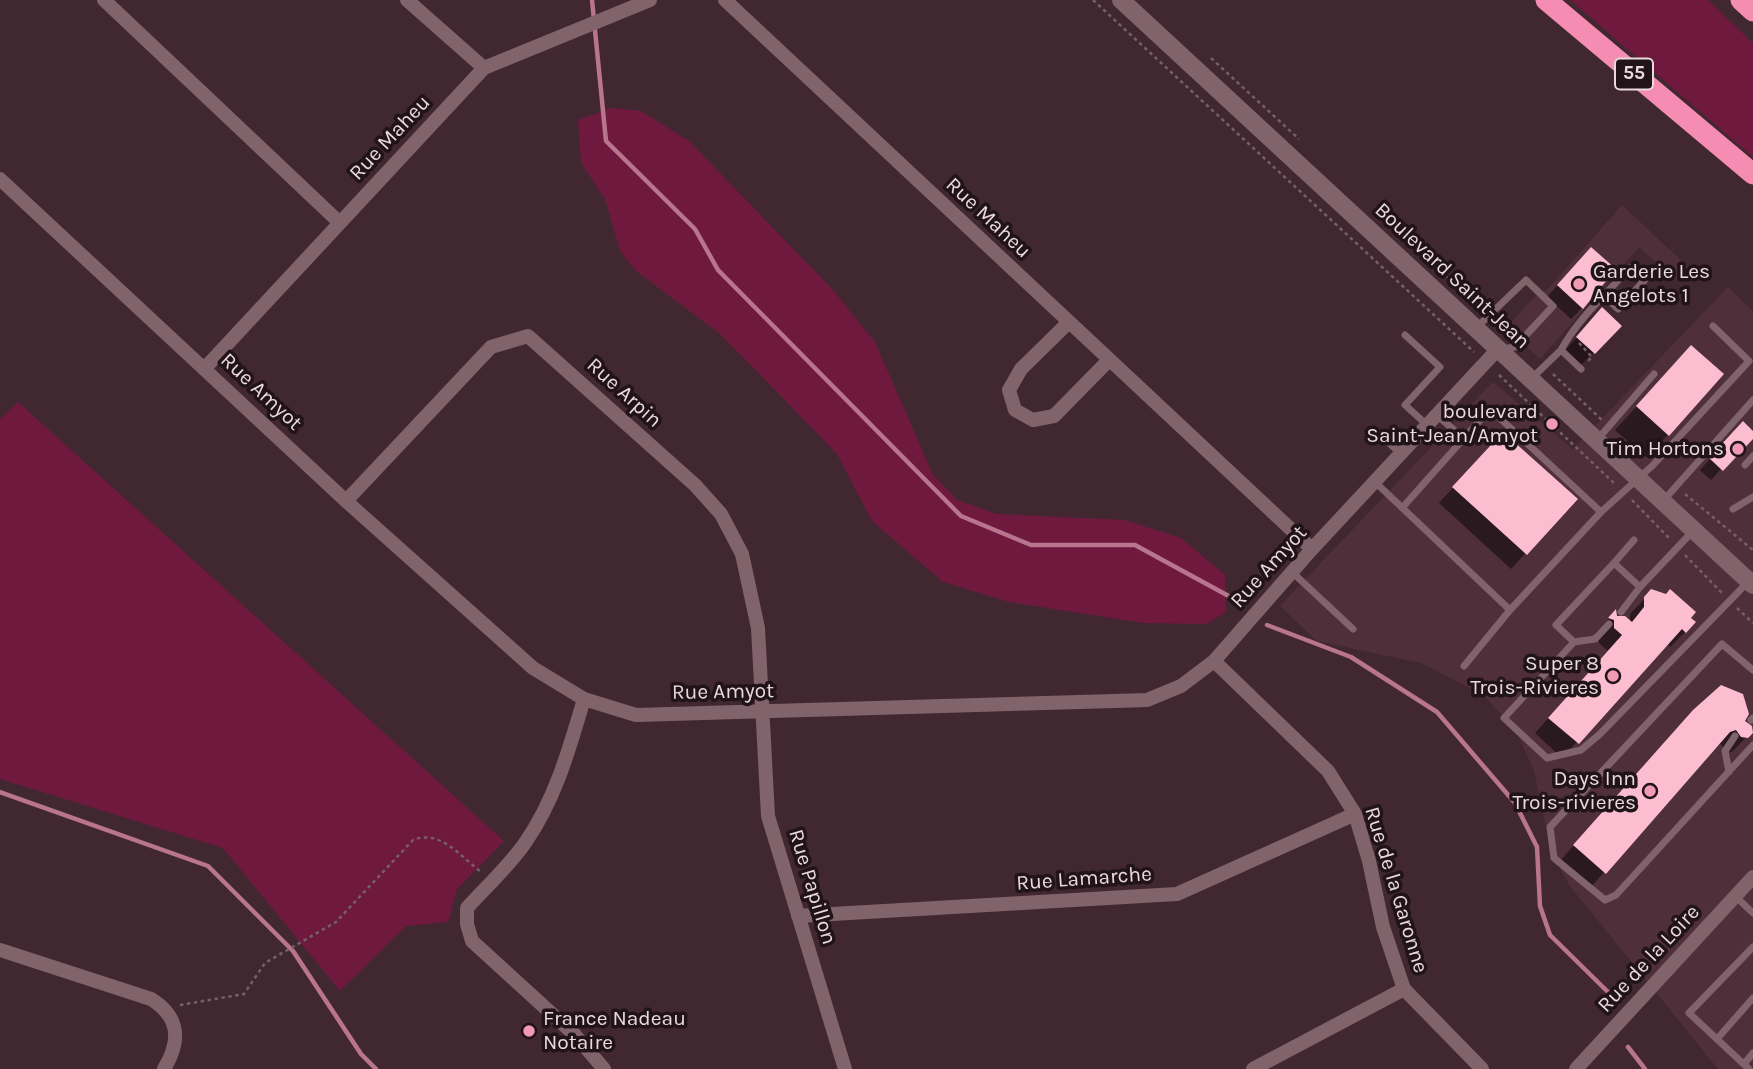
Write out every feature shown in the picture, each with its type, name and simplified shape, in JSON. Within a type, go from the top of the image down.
[{"type":"highway","name":"55","points":[[1546,0],[1753,174]]},
{"type":"highway","points":[[1741,0],[1753,11]]},
{"type":"street","points":[[104,0],[340,223]]},
{"type":"street","points":[[407,0],[484,68]]},
{"type":"street","name":"Rue Maheu","points":[[205,368],[484,68],[650,0]]},
{"type":"street","name":"Rue Maheu","points":[[725,0],[1311,549]]},
{"type":"street","name":"Boulevard Saint-Jean","points":[[1121,0],[1751,583]]},
{"type":"street","name":"Rue Amyot","points":[[3,186],[533,668],[584,699],[636,715],[1147,700],[1181,686],[1214,661],[1311,549],[1402,455],[1498,349]]},
{"type":"street","points":[[1068,323],[1021,369],[1009,390],[1015,410],[1033,420],[1054,416],[1109,360]]},
{"type":"street","name":"Rue Arpin","points":[[346,500],[491,347],[528,336],[695,485],[721,514],[742,554],[758,628],[765,713]]},
{"type":"street","name":"Rue de la Garonne","points":[[1214,661],[1328,771],[1354,814],[1370,861],[1383,927],[1404,989],[1482,1069]]},
{"type":"street","points":[[584,699],[562,772],[534,827],[523,845],[467,908],[467,924],[472,941],[575,1035],[604,1069]]},
{"type":"street","name":"Rue Papillon","points":[[765,713],[768,816],[845,1069]]},
{"type":"street","name":"Rue Lamarche","points":[[798,916],[1177,894],[1354,814]]},
{"type":"street","name":"Rue de la Loire","points":[[1576,1069],[1753,877]]},
{"type":"street","points":[[0,950],[151,999],[166,1009],[176,1032],[176,1051],[164,1069]]},
{"type":"street","points":[[1253,1069],[1404,989]]},
{"type":"lane","points":[[1531,380],[1561,350],[1570,334],[1604,296],[1630,268],[1644,281],[1618,309],[1604,296]]},
{"type":"lane","points":[[1475,329],[1525,280],[1553,306],[1515,347],[1498,349]]},
{"type":"lane","points":[[1464,666],[1510,610],[1601,512],[1652,466],[1749,361],[1713,326]]},
{"type":"lane","points":[[1405,335],[1440,367],[1405,405],[1463,438]]},
{"type":"lane","points":[[1561,350],[1581,369]]},
{"type":"lane","points":[[1597,440],[1654,374]]},
{"type":"lane","points":[[1662,501],[1753,400]]},
{"type":"lane","points":[[1402,508],[1490,409],[1601,512]]},
{"type":"lane","points":[[1380,434],[1402,455]]},
{"type":"lane","points":[[1745,465],[1753,456]]},
{"type":"lane","points":[[1375,482],[1510,610]]},
{"type":"lane","points":[[1733,509],[1753,497]]},
{"type":"lane","points":[[1621,612],[1640,587],[1694,531]]},
{"type":"lane","points":[[1574,642],[1556,625],[1634,540]]},
{"type":"lane","points":[[1614,563],[1640,587]]},
{"type":"lane","points":[[1291,572],[1353,629]]},
{"type":"lane","points":[[1609,624],[1595,639],[1574,642],[1504,718],[1547,758],[1581,750],[1601,734],[1751,583]]},
{"type":"lane","points":[[1753,670],[1722,644],[1550,827],[1554,858],[1605,900],[1616,895],[1753,745]]},
{"type":"lane","points":[[1729,772],[1725,751],[1735,736]]},
{"type":"lane","points":[[1735,896],[1753,913]]},
{"type":"lane","points":[[1753,947],[1689,1013],[1746,1067],[1753,1053]]},
{"type":"lane","points":[[1717,1039],[1753,998]]},
{"type":"path","name":"Boulevard Saint-Jean","points":[[1093,0],[1469,348]]},
{"type":"path","points":[[1208,55],[1308,148]]},
{"type":"path","name":"Boulevard Saint-Jean","points":[[1393,226],[1484,310]]},
{"type":"path","name":"Boulevard Saint-Jean","points":[[1496,322],[1513,338]]},
{"type":"path","points":[[1576,341],[1592,357]]},
{"type":"path","points":[[1551,373],[1605,423]]},
{"type":"path","name":"Boulevard Saint-Jean","points":[[1502,378],[1612,480]]},
{"type":"path","points":[[1681,490],[1753,550]]},
{"type":"path","points":[[1633,502],[1671,541]]},
{"type":"path","points":[[1684,554],[1727,597]]},
{"type":"path","points":[[1734,605],[1753,623]]},
{"type":"path","points":[[166,1009],[244,994],[265,963],[336,922],[413,840],[424,835],[436,837],[491,880]]},
{"type":"shaded area","points":[[1570,0],[1708,0],[1753,43],[1753,157]]},
{"type":"shaded area","points":[[612,108],[641,111],[689,141],[832,289],[875,342],[933,475],[957,500],[997,514],[1125,520],[1181,538],[1225,575],[1226,612],[1206,624],[1144,623],[1009,602],[943,582],[872,521],[837,454],[775,390],[720,334],[636,271],[620,251],[605,199],[581,163],[578,120]]},
{"type":"shaded area","name":"Garderie Les Angelots 1","points":[[1622,205],[1687,266],[1675,280],[1639,247],[1540,359],[1506,328],[1533,298],[1548,289]]},
{"type":"shaded area","points":[[1728,287],[1753,311],[1753,1069],[1718,1069],[1570,886],[1551,852],[1534,770],[1514,727],[1482,694],[1421,663],[1317,641],[1280,606],[1493,382],[1573,449]]},
{"type":"shaded area","points":[[18,402],[504,841],[457,889],[448,922],[406,926],[340,991],[223,848],[0,779],[0,419]]},
{"type":"building","points":[[1591,247],[1616,269],[1583,309],[1557,285]]},
{"type":"building","points":[[1602,307],[1622,326],[1595,354],[1576,337]]},
{"type":"building","points":[[1691,345],[1724,374],[1669,436],[1636,406]]},
{"type":"building","points":[[1743,421],[1753,431],[1753,439],[1723,471],[1709,458]]},
{"type":"building","points":[[1503,432],[1578,499],[1527,555],[1452,487]]},
{"type":"building","name":"Super 8 Trois-Rivieres","points":[[1651,589],[1666,594],[1670,589],[1696,612],[1691,618],[1696,622],[1686,633],[1682,629],[1579,744],[1548,718],[1622,635],[1614,628],[1614,620],[1608,618],[1616,609],[1617,616],[1625,616],[1632,622],[1644,607],[1644,597]]},
{"type":"building","name":"Days Inn Trois-rivieres","points":[[1721,685],[1743,694],[1749,714],[1745,721],[1752,726],[1753,733],[1748,738],[1741,737],[1736,730],[1730,732],[1606,874],[1573,845],[1693,710]]},
{"type":"waterway","points":[[592,0],[606,141],[695,229],[718,270],[961,516],[1031,545],[1135,545],[1236,600]]},
{"type":"waterway","points":[[1267,625],[1351,657],[1437,712],[1515,803],[1537,847],[1540,906],[1550,935],[1608,992]]},
{"type":"waterway","points":[[0,792],[208,866],[293,951],[361,1054],[376,1069]]},
{"type":"waterway","points":[[1628,1047],[1645,1069]]},
{"type":"place","name":"Garderie Les Angelots 1","points":[[1579,284]]},
{"type":"place","name":"boulevard Saint-Jean/Amyot","points":[[1552,424]]},
{"type":"place","name":"Tim Hortons","points":[[1738,449]]},
{"type":"place","name":"Super 8 Trois-Rivieres","points":[[1613,676]]},
{"type":"place","name":"Days Inn Trois-rivieres","points":[[1650,791]]},
{"type":"place","name":"France Nadeau Notaire","points":[[529,1031]]}]
